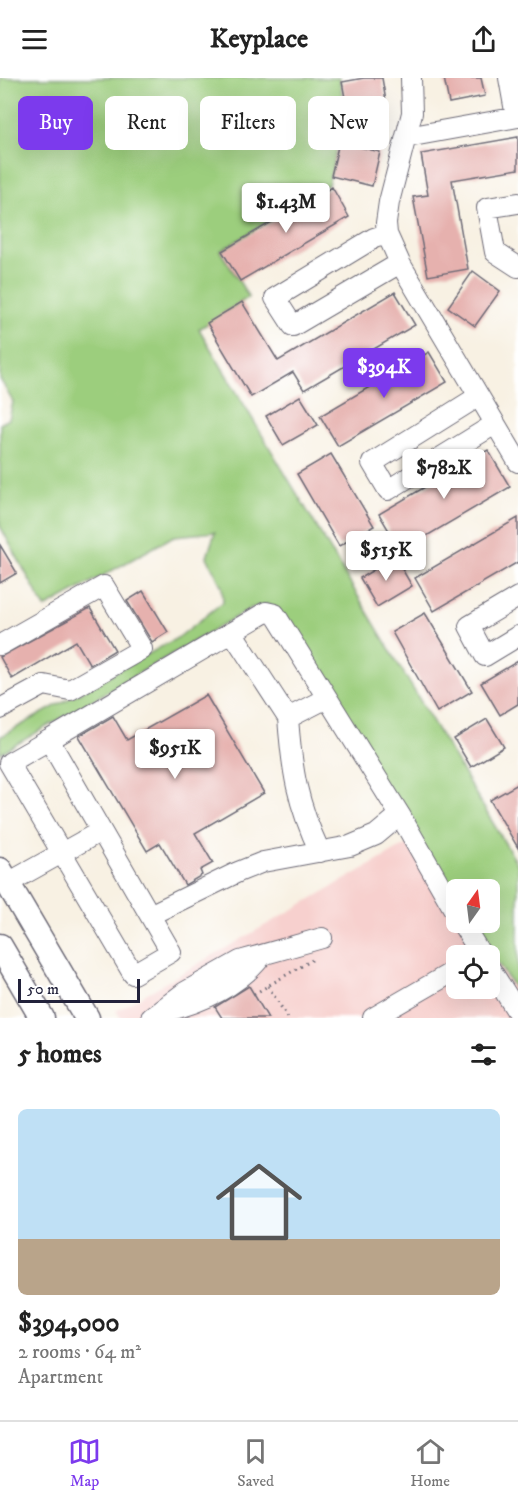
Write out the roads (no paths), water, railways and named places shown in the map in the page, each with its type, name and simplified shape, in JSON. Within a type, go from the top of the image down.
[{"type":"main road","points":[[4,877],[87,1018]]},
{"type":"main road","points":[[0,946],[42,1018]]},
{"type":"lane","points":[[411,78],[412,113],[389,202],[387,234],[400,263],[495,424],[512,442],[518,462]]},
{"type":"lane","points":[[407,137],[517,117],[509,78]]},
{"type":"lane","points":[[518,203],[488,208],[495,252],[518,267]]},
{"type":"lane","points":[[387,234],[374,238],[275,298],[292,326],[400,263]]},
{"type":"lane","points":[[479,396],[372,463],[388,490],[495,424]]},
{"type":"lane","points":[[0,645],[104,586],[142,649],[70,690],[44,685],[0,709]]},
{"type":"lane","points":[[518,597],[469,626],[485,656],[518,636]]},
{"type":"lane","points":[[49,740],[171,952],[133,974],[9,763],[266,612],[275,614],[400,815],[446,896]]},
{"type":"lane","points":[[232,632],[288,718],[291,766],[297,796],[320,852]]},
{"type":"lane","points":[[288,718],[327,698]]},
{"type":"lane","points":[[150,915],[237,872],[263,862],[350,846],[376,835],[400,815]]},
{"type":"lane","points":[[4,877],[61,854],[101,831]]},
{"type":"lane","points":[[156,1015],[185,992],[240,961],[321,947]]},
{"type":"lane","points":[[373,1018],[446,976]]},
{"type":"lane","points":[[500,984],[518,1013]]}]
